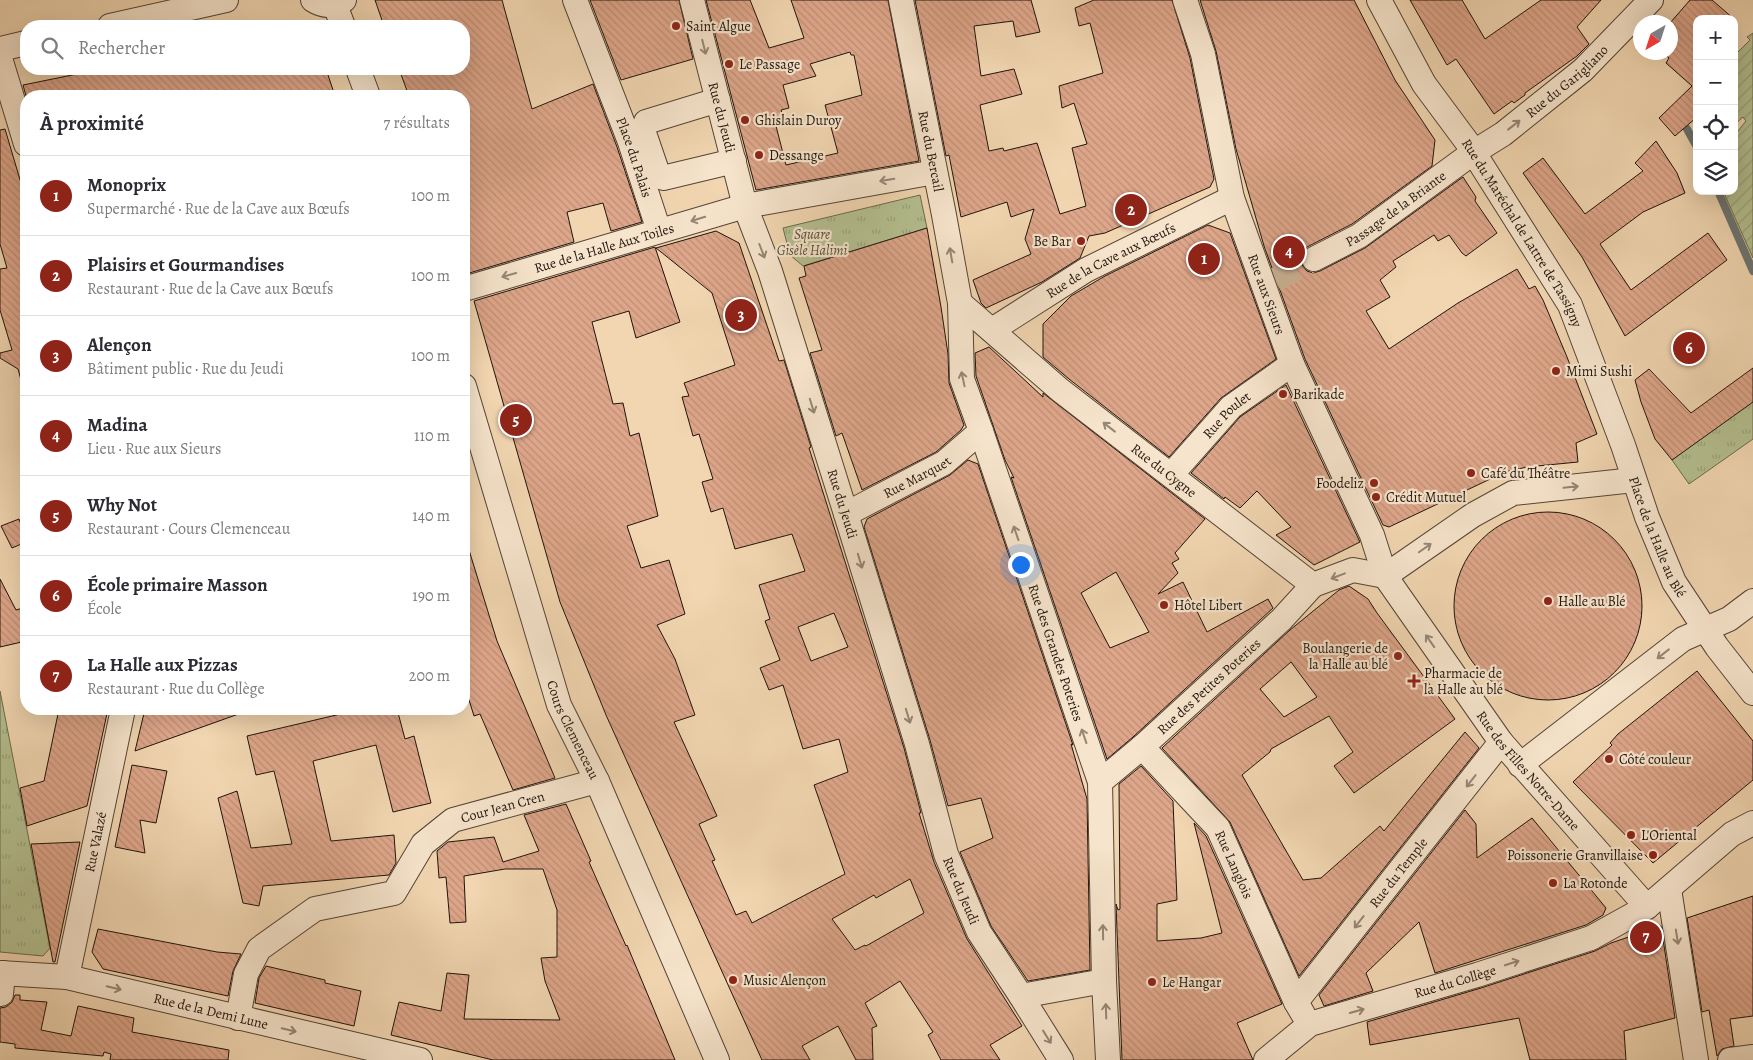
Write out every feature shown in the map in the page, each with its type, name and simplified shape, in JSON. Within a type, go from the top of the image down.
[{"type":"street","points":[[137,20],[226,0]]},
{"type":"street","name":"Place du Palais","points":[[575,0],[630,142],[659,231]]},
{"type":"street","name":"Rue du Jeudi","points":[[692,0],[745,206],[770,271],[846,514],[917,744],[946,854],[979,932],[1062,1060]]},
{"type":"street","name":"Rue du Bercail","points":[[900,0],[960,303]]},
{"type":"street","name":"Rue aux Sieurs","points":[[1185,0],[1203,54],[1232,198],[1269,283],[1292,364],[1372,535],[1385,576]]},
{"type":"street","name":"Rue du Maréchal de Lattre de Tassigny","points":[[1379,0],[1424,84],[1474,152],[1570,304],[1623,445],[1634,480]]},
{"type":"street","name":"Rue du Garigliano","points":[[1474,152],[1503,134],[1583,70],[1651,0]]},
{"type":"street","points":[[0,49],[20,44]]},
{"type":"street","points":[[0,58],[20,124]]},
{"type":"street","points":[[360,75],[366,90]]},
{"type":"street","points":[[718,100],[646,122],[643,130],[658,174],[663,178],[734,161]]},
{"type":"street","name":"Passage de la Briante","points":[[1314,260],[1359,236],[1474,152]]},
{"type":"street","name":"Rue de la Halle Aux Toiles","points":[[470,287],[745,206],[935,172]]},
{"type":"street","name":"Rue de la Cave aux Bœufs","points":[[992,330],[1086,270],[1232,198]]},
{"type":"street","name":"Rue du Cygne","points":[[960,303],[1060,390],[1313,585]]},
{"type":"street","name":"Rue des Grandes Poteries","points":[[960,303],[962,379],[982,431],[1100,782],[1104,981],[1108,1060]]},
{"type":"street","name":"Rue Poulet","points":[[1171,474],[1231,407],[1292,364]]},
{"type":"street","name":"Cours Clemenceau","points":[[470,430],[472,444],[560,706],[597,781],[717,1060]]},
{"type":"street","name":"Rue Marquet","points":[[846,514],[944,463],[982,431]]},
{"type":"street","name":"Place de la Halle au Blé","points":[[1385,576],[1473,515],[1513,493],[1634,480],[1674,582],[1704,629],[1753,694]]},
{"type":"street","points":[[1313,585],[1353,570],[1385,576]]},
{"type":"street","name":"Rue des Filles Notre-Dame","points":[[1385,576],[1501,742],[1647,907]]},
{"type":"street","name":"Rue des Petites Poteries","points":[[1100,782],[1142,747],[1280,620],[1313,585]]},
{"type":"street","points":[[1520,765],[1683,638],[1729,619],[1753,601]]},
{"type":"street","name":"Rue Valazé","points":[[67,977],[122,715]]},
{"type":"street","name":"Rue du Temple","points":[[1296,1002],[1501,742]]},
{"type":"street","name":"Rue Langlois","points":[[1142,747],[1218,828],[1296,1002],[1310,1024]]},
{"type":"street","name":"Cour Jean Cren","points":[[238,1018],[246,974],[259,949],[314,909],[394,893],[423,844],[452,820],[597,781]]},
{"type":"street","name":"Rue du Collège","points":[[1266,1060],[1310,1024],[1477,975],[1591,938],[1647,907],[1732,834],[1753,822]]},
{"type":"street","points":[[1669,889],[1696,1060]]},
{"type":"street","name":"Rue de la Demi Lune","points":[[1,980],[67,977],[420,1060]]},
{"type":"street","points":[[1021,996],[1104,981]]},
{"type":"street","points":[[1730,1060],[1753,1057]]},
{"type":"green space","points":[[1753,33],[1753,258],[1725,195],[1738,195],[1738,131],[1746,121],[1743,117],[1738,121],[1738,52],[1750,40],[1747,37]]},
{"type":"green space","name":"Square Gisèle Halimi","points":[[920,195],[927,228],[803,266],[790,255],[783,228]]},
{"type":"green space","points":[[1753,401],[1753,439],[1689,484],[1672,460]]},
{"type":"green space","points":[[0,691],[50,948],[43,956],[0,952]]},
{"type":"building","points":[[375,0],[502,0],[532,109],[593,84],[617,147],[642,222],[611,231],[603,203],[567,212],[574,242],[470,273],[470,90],[407,90],[401,75],[470,75],[470,20],[382,20]]},
{"type":"building","points":[[590,0],[679,0],[693,59],[621,80]]},
{"type":"building","points":[[706,0],[750,0],[769,48],[804,38],[791,0],[888,0],[919,161],[756,190]],"holes":[[[850,52],[851,55],[854,55],[862,95],[825,105],[838,153],[786,165],[775,122],[784,118],[781,110],[789,108],[783,85],[816,76],[810,64]]]},
{"type":"building","points":[[915,0],[1031,0],[1040,32],[1016,37],[1013,21],[974,26],[981,76],[1014,69],[1022,94],[980,105],[989,151],[1003,148],[1004,151],[1037,143],[1060,214],[1086,206],[1072,148],[1087,144],[1074,103],[1062,108],[1059,86],[1103,73],[1090,23],[1079,26],[1075,8],[1094,0],[1172,0],[1190,58],[1214,179],[1210,187],[1105,233],[1089,236],[1080,258],[1042,282],[986,308],[981,303],[973,280],[1031,254],[1025,239],[1034,209],[1011,217],[1007,202],[961,217],[949,155],[946,156]]},
{"type":"building","points":[[1200,0],[1354,0],[1395,80],[1435,140],[1432,166],[1352,224],[1307,247],[1302,252],[1300,258],[1302,265],[1307,271],[1313,273],[1365,248],[1463,177],[1476,197],[1475,201],[1497,233],[1466,256],[1449,235],[1438,241],[1434,235],[1393,261],[1396,267],[1380,280],[1390,297],[1366,311],[1389,349],[1458,303],[1517,269],[1529,289],[1535,286],[1543,300],[1597,434],[1576,443],[1578,462],[1527,467],[1505,472],[1389,527],[1383,525],[1305,359],[1264,246],[1236,149],[1216,51]]},
{"type":"building","points":[[1410,0],[1462,0],[1485,39],[1541,0],[1601,0],[1577,27],[1589,44],[1577,56],[1525,93],[1525,95],[1514,103],[1512,101],[1494,114],[1456,59],[1447,65]]},
{"type":"building","points":[[1690,0],[1712,0],[1729,15],[1693,15],[1693,120],[1675,136],[1659,118],[1692,86],[1666,63],[1668,60],[1678,60],[1677,15]]},
{"type":"building","points":[[72,75],[328,75],[333,90],[24,90],[23,85]]},
{"type":"building","points":[[5,129],[20,180],[20,376],[18,369],[0,358],[0,353],[12,350],[0,310],[0,269],[7,268],[0,244],[0,130]]},
{"type":"building","points":[[1656,141],[1677,173],[1685,193],[1643,212],[1600,244],[1631,290],[1708,233],[1727,260],[1625,336],[1582,257],[1523,173],[1543,158],[1585,214],[1643,171],[1635,163]]},
{"type":"building","points":[[1208,225],[1230,233],[1276,359],[1221,398],[1169,457],[1043,357],[1043,324],[1071,296],[1105,276]]},
{"type":"building","points":[[927,228],[948,354],[949,383],[964,425],[961,430],[936,452],[862,490],[842,433],[836,436],[810,353],[822,350],[799,278],[806,276],[804,266]]},
{"type":"building","points":[[716,231],[739,243],[779,361],[784,360],[811,447],[809,448],[904,748],[921,813],[919,813],[934,862],[967,939],[1022,1026],[990,1045],[1000,1060],[941,1060],[928,1035],[933,1032],[900,981],[865,1003],[877,1026],[872,1028],[873,1060],[856,1060],[838,1026],[802,1046],[810,1060],[762,1060],[606,715],[560,602],[474,301],[655,247],[680,322],[636,338],[629,311],[592,322],[613,404],[623,403],[630,436],[639,433],[658,516],[627,526],[641,568],[669,560],[685,614],[657,625],[675,659],[695,715],[674,722],[717,816],[699,824],[715,860],[712,861],[736,915],[746,911],[752,923],[845,874],[814,785],[848,772],[839,739],[803,749],[783,685],[769,690],[760,668],[780,660],[765,621],[770,619],[759,585],[805,571],[792,534],[735,549],[723,508],[711,512],[702,482],[713,479],[699,434],[693,436],[682,397],[689,396],[684,383],[735,365],[712,293],[656,248]],"holes":[[[834,613],[848,647],[811,661],[798,627]],[[910,879],[924,913],[866,946],[855,950],[832,919],[874,895],[876,898]]]},
{"type":"building","points":[[989,347],[1043,397],[1043,393],[1205,519],[1175,553],[1179,559],[1172,563],[1178,573],[1158,594],[1183,582],[1207,632],[1268,599],[1273,608],[1107,759],[1011,477],[1014,478],[1005,460],[976,376],[975,353]],"holes":[[[1116,572],[1149,632],[1110,648],[1081,593]]]},
{"type":"building","points":[[1753,368],[1753,402],[1672,460],[1655,439],[1635,380],[1649,369],[1691,413]]},
{"type":"building","points":[[1286,385],[1360,542],[1314,565],[1276,535],[1291,527],[1257,491],[1240,508],[1225,497],[1224,499],[1191,473],[1240,417]]},
{"type":"building","points":[[968,460],[978,464],[1073,745],[1071,744],[1087,799],[1090,970],[1028,981],[991,926],[960,852],[993,838],[981,798],[948,806],[930,740],[864,527],[867,519],[950,475]]},
{"type":"building","name":"Halle au Blé","points":[[1539,512],[1557,512],[1584,519],[1615,539],[1635,570],[1642,597],[1642,615],[1635,642],[1615,673],[1584,693],[1557,700],[1539,700],[1521,696],[1504,689],[1488,679],[1475,666],[1465,650],[1458,633],[1454,615],[1454,597],[1458,579],[1465,562],[1475,546],[1488,533],[1504,523],[1521,516]]},
{"type":"building","points":[[19,519],[20,545],[12,548],[1,526]]},
{"type":"building","points":[[470,553],[497,641],[555,778],[513,790],[480,714],[474,716],[470,703]]},
{"type":"building","points":[[0,579],[16,610],[20,609],[20,642],[0,647]]},
{"type":"building","points":[[1349,586],[1368,599],[1455,719],[1354,793],[1334,766],[1353,752],[1329,716],[1271,749],[1270,752],[1242,775],[1303,880],[1321,878],[1380,826],[1384,831],[1465,732],[1479,748],[1299,976],[1230,822],[1162,748],[1290,630],[1339,590]],"holes":[[[1291,662],[1317,697],[1284,717],[1260,689]]]},
{"type":"building","points":[[1697,671],[1753,741],[1753,780],[1653,863],[1573,782],[1612,745],[1610,743],[1618,734]]},
{"type":"building","points":[[58,715],[107,715],[87,806],[27,826],[20,788],[44,781]]},
{"type":"building","points":[[144,715],[236,715],[135,751]]},
{"type":"building","points":[[336,715],[399,715],[405,739],[414,736],[431,803],[393,812],[376,745],[313,761],[331,841],[394,835],[396,863],[389,875],[263,886],[259,906],[243,903],[218,798],[237,791],[251,848],[292,844],[274,771],[256,775],[247,736]]},
{"type":"building","points":[[132,765],[167,771],[156,823],[140,820],[145,853],[115,847]]},
{"type":"building","points":[[1141,766],[1173,801],[1177,900],[1157,904],[1157,941],[1201,938],[1222,933],[1194,823],[1206,836],[1282,1004],[1237,1023],[1253,1060],[1122,1060],[1116,904],[1118,910],[1120,909],[1119,784]]},
{"type":"building","points":[[566,804],[591,861],[589,862],[627,945],[675,1060],[493,1060],[391,1035],[399,1002],[441,1011],[447,973],[469,975],[464,1019],[560,1020],[545,981],[541,958],[557,957],[557,910],[543,869],[505,869],[464,876],[466,922],[450,923],[446,877],[439,878],[437,851],[448,842],[494,837],[503,862],[539,851],[524,815]]},
{"type":"building","points":[[1465,810],[1476,824],[1477,858],[1532,818],[1606,908],[1603,915],[1586,925],[1435,973],[1419,922],[1366,973],[1373,991],[1324,1006],[1319,995]]},
{"type":"building","points":[[80,842],[55,962],[53,962],[31,844]]},
{"type":"building","points":[[1753,896],[1753,1016],[1730,1019],[1734,1046],[1722,1049],[1717,1056],[1709,1010],[1702,1012],[1687,918]]},
{"type":"building","points":[[1661,926],[1675,1018],[1624,1031],[1626,1060],[1530,1060],[1519,1018],[1370,1045],[1367,1022],[1595,951],[1611,943]]},
{"type":"building","points":[[98,929],[217,952],[241,954],[233,971],[228,996],[103,969],[92,952]]},
{"type":"building","points":[[266,966],[361,991],[354,1026],[255,1003],[259,978]]},
{"type":"building","points":[[15,995],[20,995],[20,1000],[47,1002],[41,1030],[71,1036],[78,1006],[134,1018],[132,1032],[229,1050],[228,1060],[110,1060],[111,1054],[104,1052],[103,1056],[15,1048],[15,1044],[0,1042],[0,1008],[6,1007],[12,1002]]},
{"type":"waterway","points":[[1687,129],[1693,140]]},
{"type":"waterway","points":[[1720,195],[1753,271]]},
{"type":"tunnel","points":[[1275,280],[1314,259]]},
{"type":"place","name":"Saint Algue","points":[[676,26]]},
{"type":"place","name":"Le Passage","points":[[729,64]]},
{"type":"place","name":"Ghislain Duroy","points":[[745,120]]},
{"type":"place","name":"Dessange","points":[[759,155]]},
{"type":"place","name":"Plaisirs et Gourmandises","points":[[1131,210]]},
{"type":"place","name":"Be Bar","points":[[1081,241]]},
{"type":"place","name":"Madina","points":[[1289,252]]},
{"type":"place","name":"Monoprix","points":[[1204,259]]},
{"type":"place","name":"Alençon","points":[[741,315]]},
{"type":"place","name":"École primaire Masson","points":[[1689,348]]},
{"type":"place","name":"Mimi Sushi","points":[[1556,371]]},
{"type":"place","name":"Barikade","points":[[1283,394]]},
{"type":"place","name":"Why Not","points":[[516,420]]},
{"type":"place","name":"Café du Théâtre","points":[[1471,473]]},
{"type":"place","name":"Foodeliz","points":[[1374,483]]},
{"type":"place","name":"Crédit Mutuel","points":[[1376,497]]},
{"type":"place","name":"Halle au Blé","points":[[1548,601]]},
{"type":"place","name":"Hôtel Libert","points":[[1164,605]]},
{"type":"place","name":"Boulangerie de la Halle au blé","points":[[1398,656]]},
{"type":"place","name":"Pharmacie de la Halle au blé","points":[[1414,681]]},
{"type":"place","name":"Côté couleur","points":[[1609,759]]},
{"type":"place","name":"L'Oriental","points":[[1631,835]]},
{"type":"place","name":"Poissonerie Granvillaise","points":[[1653,855]]},
{"type":"place","name":"La Rotonde","points":[[1553,883]]},
{"type":"place","name":"La Halle aux Pizzas","points":[[1646,937]]},
{"type":"place","name":"Music Alençon","points":[[733,980]]},
{"type":"place","name":"Le Hangar","points":[[1152,982]]}]
